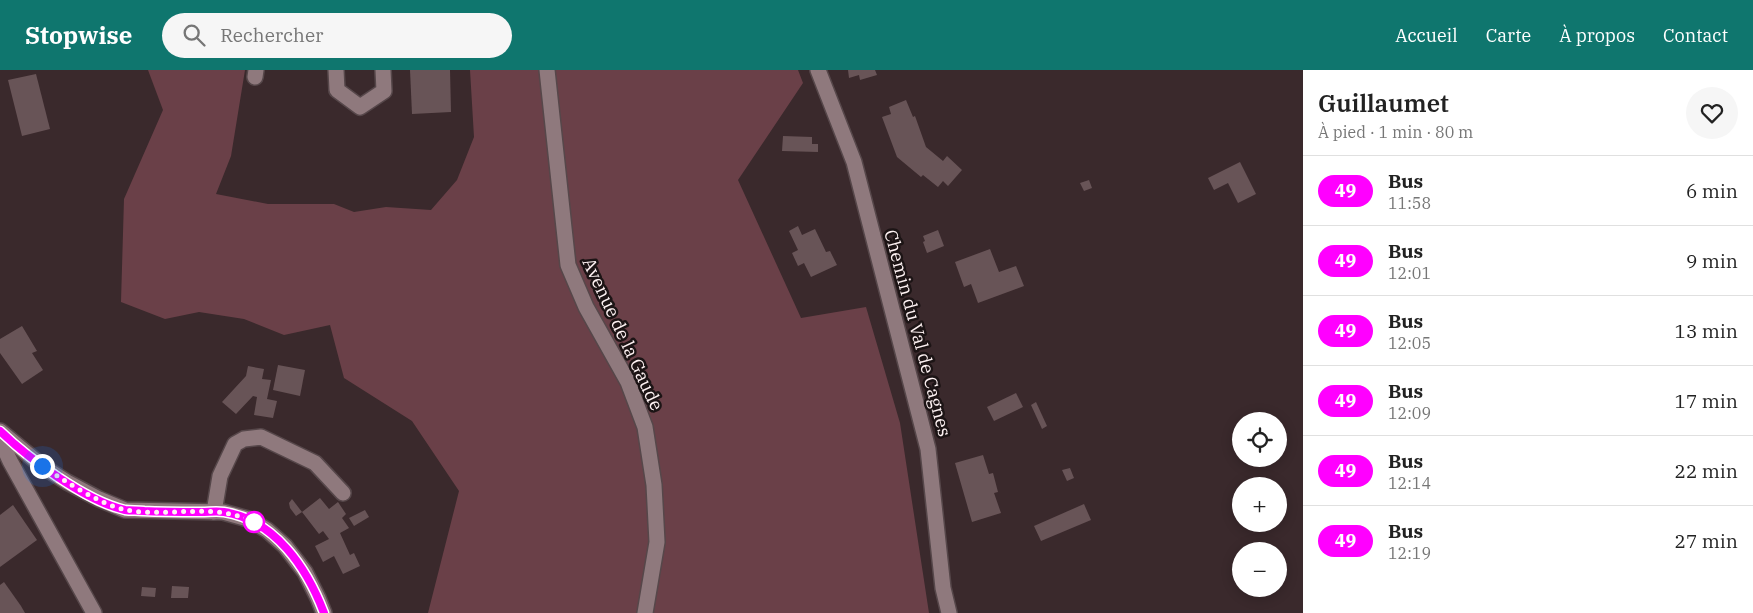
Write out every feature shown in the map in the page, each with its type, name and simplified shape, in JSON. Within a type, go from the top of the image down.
[{"type":"street","points":[[336,70],[337,90],[360,107],[384,91],[383,70]]},
{"type":"street","name":"Avenue de la Gaude","points":[[547,70],[568,265],[586,307],[628,382],[644,427],[654,485],[657,542],[645,613]]},
{"type":"street","name":"Chemin du Val de Cagnes","points":[[818,70],[854,162],[928,449],[943,588],[950,613]]},
{"type":"street","points":[[4,435],[42,466],[67,482],[125,510],[224,512],[248,519],[267,530],[285,546],[305,572],[324,613]]},
{"type":"street","points":[[4,435],[3,446],[10,461],[94,613]]},
{"type":"street","points":[[214,512],[220,476],[235,444],[244,439],[261,437],[315,463],[343,493]]},
{"type":"shaded area","points":[[148,70],[245,70],[231,156],[216,194],[268,204],[334,204],[354,212],[386,207],[431,210],[457,180],[474,137],[470,70],[798,70],[803,83],[738,180],[801,318],[866,307],[900,423],[929,613],[428,613],[459,491],[412,421],[344,378],[330,325],[284,335],[244,319],[199,312],[165,319],[121,302],[124,199],[163,110]]},
{"type":"building","points":[[410,70],[450,70],[451,112],[412,114]]},
{"type":"building","points":[[848,70],[875,70],[877,75],[860,80],[859,75],[849,78]]},
{"type":"building","points":[[36,74],[50,129],[22,136],[8,80]]},
{"type":"building","points":[[906,100],[913,117],[915,116],[926,147],[943,161],[947,156],[962,170],[948,186],[943,181],[938,187],[923,175],[921,177],[897,157],[882,117],[891,114],[889,107]]},
{"type":"building","points":[[783,136],[812,137],[812,144],[818,144],[818,152],[782,151]]},
{"type":"building","points":[[1240,162],[1256,194],[1238,203],[1228,183],[1214,190],[1208,178]]},
{"type":"building","points":[[1089,180],[1092,188],[1084,191],[1080,183]]},
{"type":"building","points":[[798,226],[802,235],[815,229],[826,252],[830,251],[837,265],[811,277],[804,263],[798,266],[792,253],[798,250],[789,231]]},
{"type":"building","points":[[938,230],[944,246],[927,253],[923,236]]},
{"type":"building","points":[[990,249],[999,272],[1016,266],[1024,286],[978,303],[971,284],[964,287],[955,262]]},
{"type":"building","points":[[22,326],[37,351],[32,353],[43,370],[22,384],[0,353],[0,339]]},
{"type":"building","points":[[278,365],[305,370],[300,396],[273,390]]},
{"type":"building","points":[[248,366],[264,369],[262,379],[271,380],[267,399],[277,401],[273,418],[254,415],[257,397],[253,396],[236,414],[222,402],[246,376]]},
{"type":"building","points":[[1016,393],[1023,407],[994,421],[987,407]]},
{"type":"building","points":[[1036,402],[1047,426],[1042,429],[1031,405]]},
{"type":"building","points":[[983,455],[989,474],[993,473],[998,492],[994,493],[1001,513],[972,522],[955,463]]},
{"type":"building","points":[[1070,468],[1074,478],[1067,481],[1062,470]]},
{"type":"building","points":[[320,498],[329,509],[338,502],[346,514],[342,518],[349,528],[340,533],[350,555],[354,553],[360,566],[343,574],[334,556],[323,562],[315,546],[329,539],[323,531],[319,534],[302,512]]},
{"type":"building","points":[[292,499],[302,512],[296,516],[290,508],[289,503]]},
{"type":"building","points":[[1084,504],[1091,520],[1041,541],[1034,526]]},
{"type":"building","points":[[13,505],[37,540],[0,567],[0,515]]},
{"type":"building","points":[[365,510],[369,517],[354,526],[349,518]]},
{"type":"building","points":[[4,582],[25,613],[0,613],[0,585]]},
{"type":"building","points":[[172,586],[189,587],[188,598],[171,598]]},
{"type":"building","points":[[142,587],[156,588],[155,597],[141,596]]},
{"type":"bus line","name":"49","points":[[0,431],[42,466],[67,482],[125,510],[224,512],[248,519],[267,530],[285,546],[305,572],[324,613]]},
{"type":"route","points":[[42,466],[99,499],[125,510],[224,512],[248,519],[257,524],[254,522]]}]
